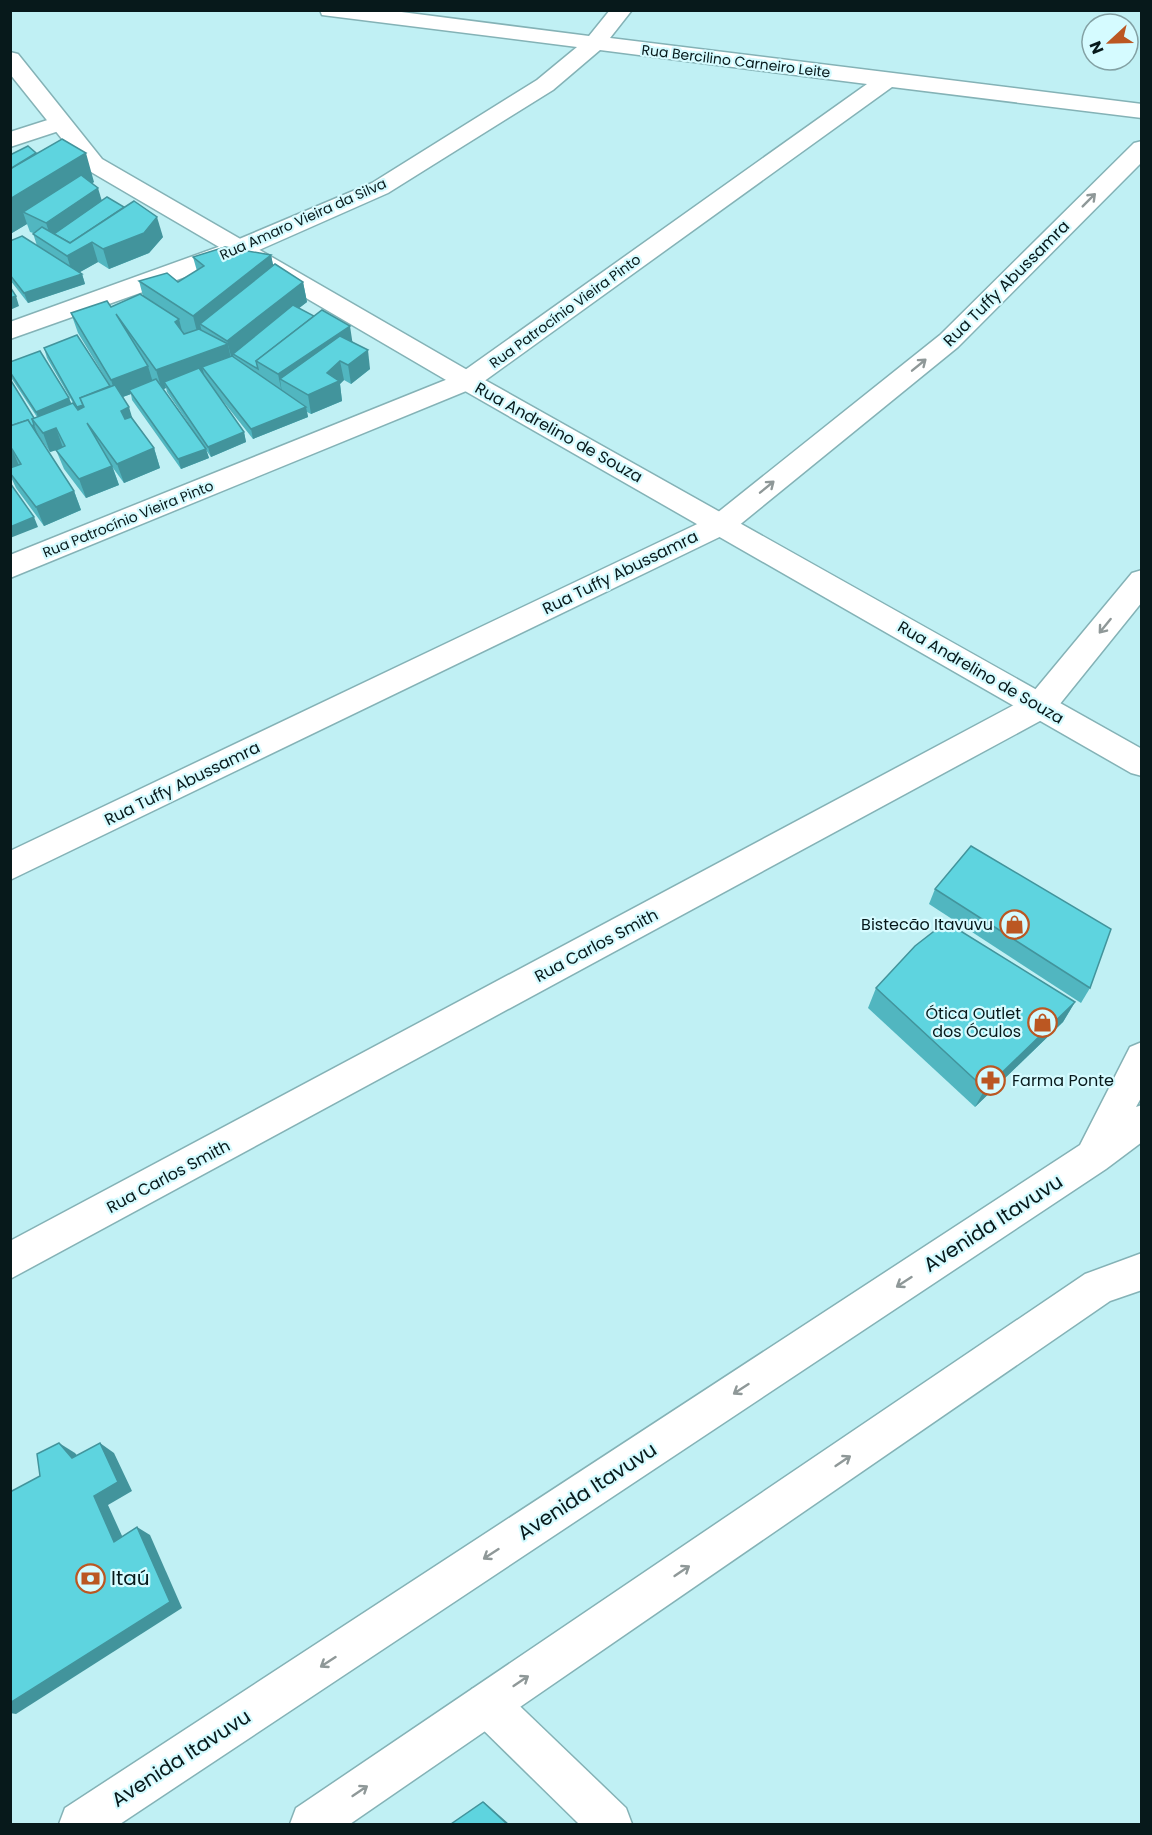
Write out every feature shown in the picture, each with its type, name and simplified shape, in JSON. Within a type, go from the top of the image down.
[{"type":"street","name":"Rua Bercilino Carneiro Leite","points":[[330,10],[1142,111]]},
{"type":"street","name":"Rua Amaro Vieira da Silva","points":[[10,331],[241,248],[380,188],[545,85],[595,43],[622,10]]},
{"type":"street","name":"Rua Andrelino de Souza","points":[[10,59],[94,164],[467,381],[1142,764]]},
{"type":"street","name":"Rua Patrocínio Vieira Pinto","points":[[10,567],[467,381],[888,80]]},
{"type":"street","points":[[10,140],[60,123]]},
{"type":"street","name":"Rua Tuffy Abussamra","points":[[10,866],[722,524],[949,341],[1142,148]]},
{"type":"street","name":"Rua Carlos Smith","points":[[10,1261],[1040,706],[1142,581]]},
{"type":"street","points":[[1093,1157],[1142,1058]]},
{"type":"street","name":"Avenida Itavuvu","points":[[81,1824],[1093,1157],[1142,1121]]},
{"type":"street","points":[[312,1824],[1098,1287],[1142,1271]]},
{"type":"street","points":[[487,1704],[610,1824]]},
{"type":"building","points":[[62,139],[86,153],[10,199],[10,169]]},
{"type":"building","points":[[28,146],[36,153],[10,169],[10,155]]},
{"type":"building","points":[[81,175],[98,188],[46,223],[23,212]]},
{"type":"building","points":[[107,197],[124,207],[70,243],[54,234]]},
{"type":"building","points":[[134,201],[157,217],[144,233],[103,249],[92,242],[67,256],[33,234],[42,227],[70,243]]},
{"type":"building","points":[[22,236],[82,274],[24,293],[10,275],[10,241]]},
{"type":"building","points":[[225,247],[271,255],[193,316],[139,281],[167,273],[178,282],[204,266],[193,257]]},
{"type":"building","points":[[275,264],[303,282],[227,341],[200,324]]},
{"type":"building","points":[[10,287],[16,296],[10,298]]},
{"type":"building","points":[[140,294],[179,319],[175,322],[184,334],[199,329],[228,344],[156,370],[116,314],[148,366],[111,380],[71,313],[107,301],[111,307]]},
{"type":"building","points":[[293,305],[314,316],[256,361],[258,369],[233,354]]},
{"type":"building","points":[[322,310],[350,326],[278,374],[256,361]]},
{"type":"building","points":[[77,335],[110,386],[80,398],[83,405],[77,407],[44,348]]},
{"type":"building","points":[[340,336],[368,350],[348,365],[340,361],[327,373],[339,381],[308,395],[280,379]]},
{"type":"building","points":[[40,351],[69,398],[36,412],[10,372],[10,362]]},
{"type":"building","points":[[232,356],[306,407],[251,429],[202,367]]},
{"type":"building","points":[[199,368],[244,432],[208,447],[164,382]]},
{"type":"building","points":[[10,379],[34,418],[32,419],[34,425],[31,426],[28,420],[10,426]]},
{"type":"building","points":[[156,379],[206,449],[178,459],[129,390]]},
{"type":"building","points":[[115,385],[129,407],[121,411],[125,419],[131,417],[154,448],[117,464],[87,423],[112,466],[79,479],[56,450],[65,446],[56,428],[43,433],[32,419],[73,403],[78,410],[84,407],[80,398]]},
{"type":"building","points":[[28,420],[74,491],[36,507],[10,473],[10,468],[21,464],[10,449],[10,426]]},
{"type":"building","points":[[10,483],[34,517],[10,527]]},
{"type":"building","name":"Bistecão Itavuvu","points":[[971,846],[1111,929],[1090,988],[935,889]]},
{"type":"building","points":[[946,922],[1075,1002],[985,1089],[876,988],[915,946]]},
{"type":"building","name":"Itaú","points":[[59,1443],[72,1458],[100,1443],[118,1482],[94,1496],[114,1542],[137,1527],[170,1602],[10,1703],[10,1492],[40,1476],[37,1454]]},
{"type":"building","points":[[483,1802],[507,1824],[451,1824]]},
{"type":"place","name":"Bistecão Itavuvu","points":[[1014,924]]},
{"type":"place","name":"Ótica Outlet dos Óculos","points":[[1042,1022]]},
{"type":"place","name":"Farma Ponte","points":[[991,1080]]},
{"type":"place","name":"Itaú","points":[[90,1578]]}]
